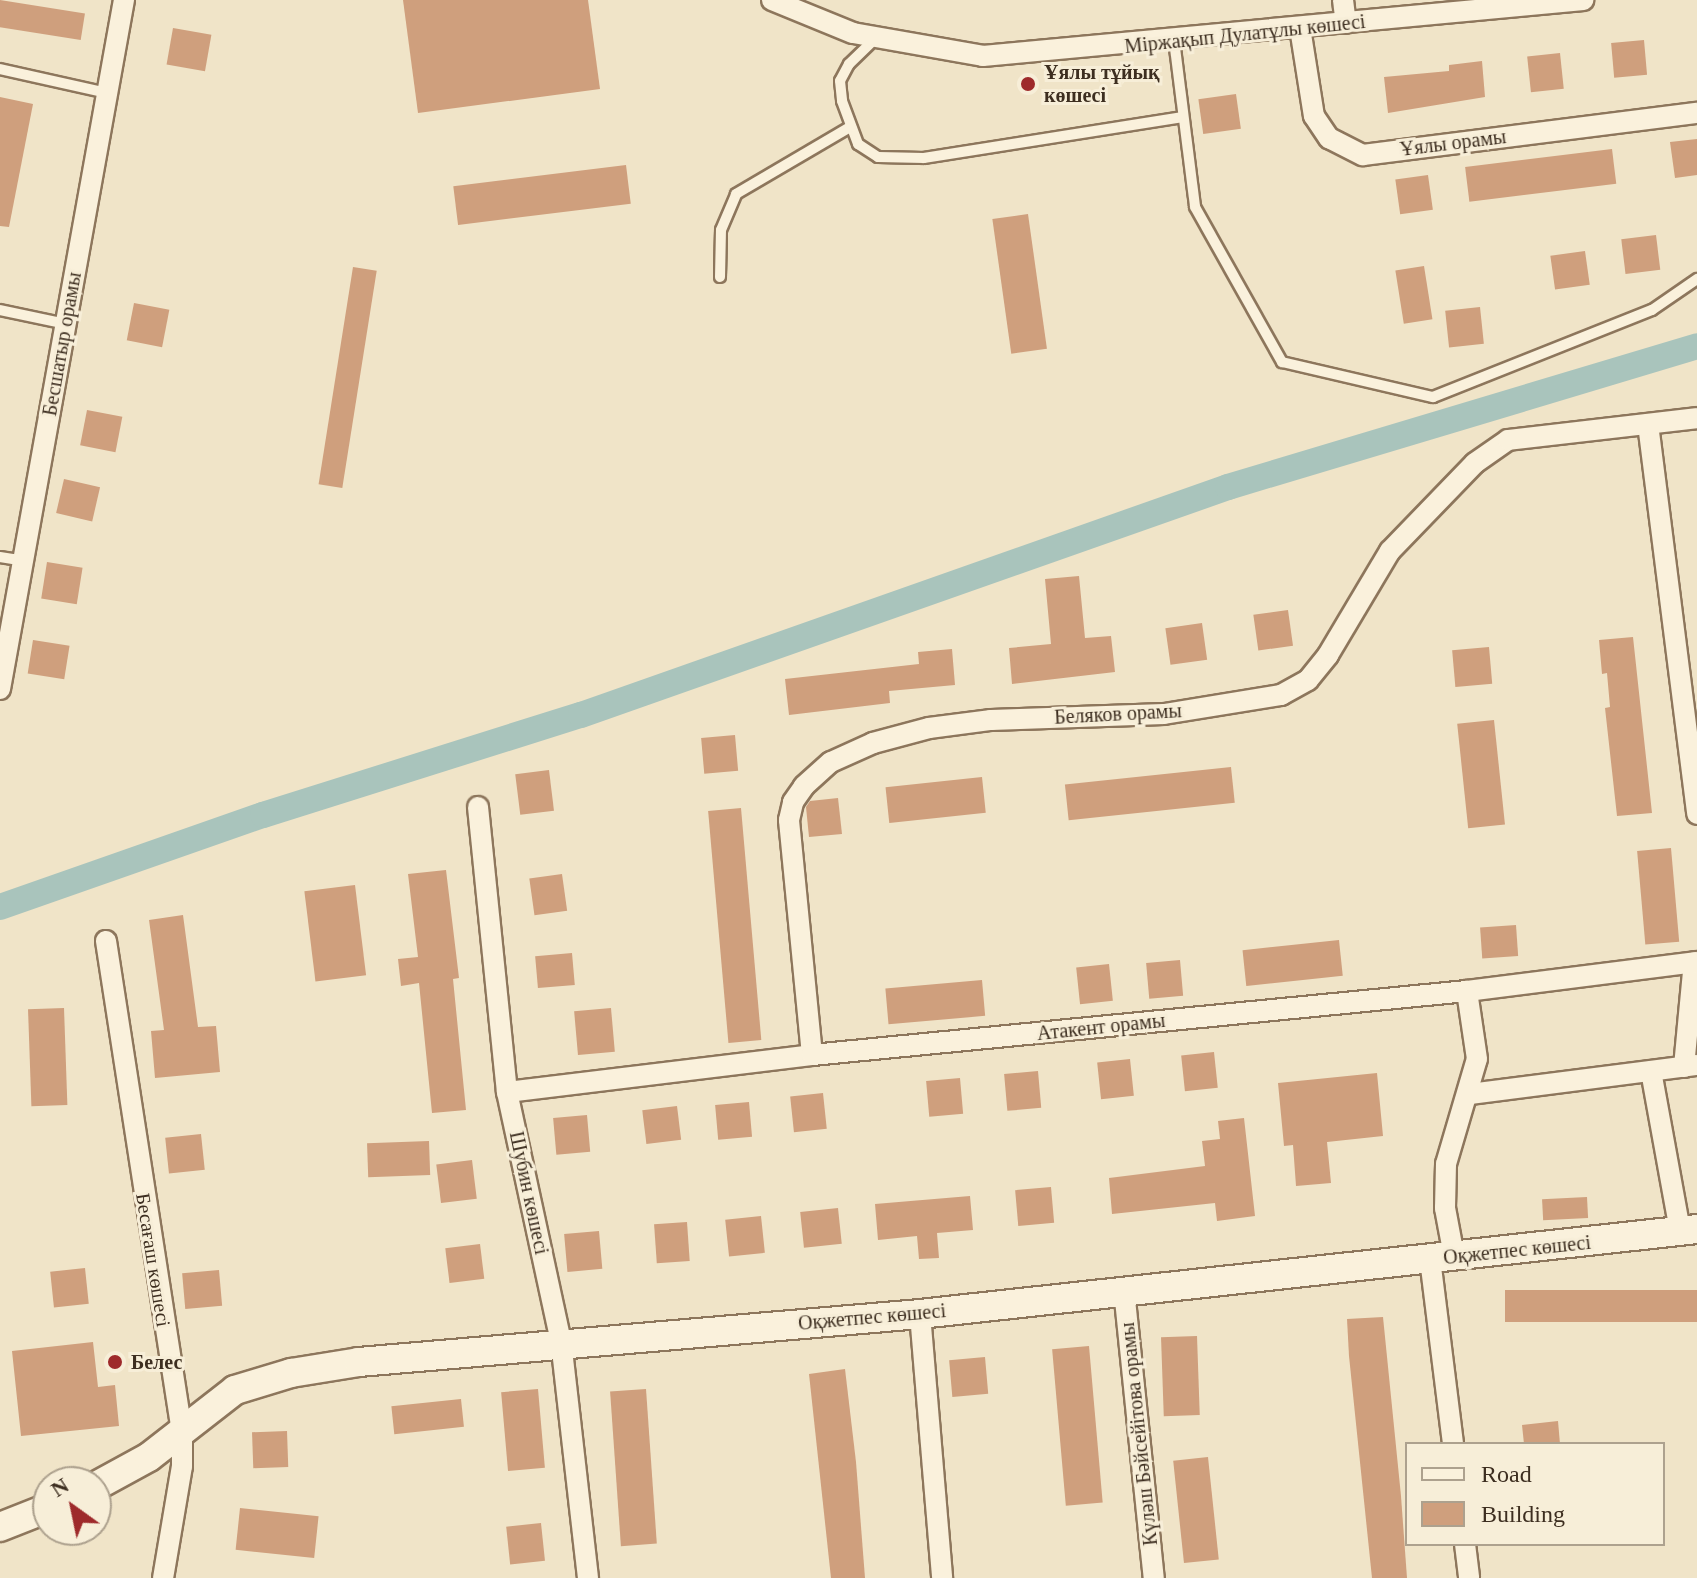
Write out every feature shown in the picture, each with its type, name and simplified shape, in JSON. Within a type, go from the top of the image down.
[{"type":"street","name":"Бесшатыр орамы","points":[[0,689],[124,0]]},
{"type":"street","points":[[1343,0],[1346,23]]},
{"type":"street","name":"Міржақып Дулатұлы көшесі","points":[[785,4],[877,37],[983,56],[1583,0]]},
{"type":"street","name":"Ұялы орамы","points":[[1300,28],[1314,116],[1329,138],[1363,155],[1697,113]]},
{"type":"street","name":"Беляков орамы","points":[[812,1055],[789,820],[793,802],[804,786],[831,762],[873,743],[929,728],[991,720],[1164,714],[1281,695],[1308,680],[1390,551],[1475,463],[1508,440],[1697,418]]},
{"type":"street","points":[[1648,424],[1697,814]]},
{"type":"street","name":"Шубин көшесі","points":[[478,807],[507,1092],[561,1341],[588,1578]]},
{"type":"street","name":"Бесағаш көшесі","points":[[106,941],[182,1432],[182,1466],[163,1578]]},
{"type":"street","name":"Атакент орамы","points":[[507,1092],[812,1055],[1467,991],[1695,962],[1690,1066]]},
{"type":"street","points":[[1453,1442],[1442,1258],[1446,1164],[1470,1094],[1477,1059],[1467,991]]},
{"type":"street","points":[[1470,1094],[1690,1066]]},
{"type":"street","name":"Оқжетпес көшесі","points":[[112,1476],[182,1432],[235,1390],[291,1373],[561,1341],[920,1314],[1689,1230],[1651,1071]]},
{"type":"street","name":"Күләш Бәйсейітова орамы","points":[[1124,1290],[1154,1578]]},
{"type":"street","points":[[920,1314],[942,1578]]},
{"type":"street","points":[[0,1527],[32,1514]]},
{"type":"street","points":[[1465,1546],[1469,1578]]},
{"type":"lane","points":[[877,37],[849,64],[840,81],[850,127],[858,144],[878,157],[898,160],[1183,117]]},
{"type":"lane","points":[[1174,40],[1195,207],[1207,236],[1269,345],[1282,362],[1300,370],[1433,397],[1652,310],[1697,279]]},
{"type":"lane","points":[[0,69],[107,93]]},
{"type":"lane","points":[[720,277],[721,230],[736,194],[850,127]]},
{"type":"lane","points":[[0,310],[66,324]]},
{"type":"lane","points":[[0,557],[24,561]]},
{"type":"building","points":[[0,0],[85,13],[81,40],[0,27]]},
{"type":"building","points":[[403,0],[588,0],[600,89],[418,113]]},
{"type":"building","points":[[173,28],[211,35],[205,71],[167,64]]},
{"type":"building","points":[[1644,40],[1647,75],[1614,78],[1611,43]]},
{"type":"building","points":[[1560,53],[1564,89],[1531,92],[1527,56]]},
{"type":"building","points":[[1482,61],[1485,97],[1388,113],[1384,77],[1449,71],[1449,65]]},
{"type":"building","points":[[1236,94],[1241,129],[1203,134],[1198,99]]},
{"type":"building","points":[[0,97],[33,104],[9,227],[0,226]]},
{"type":"building","points":[[1697,139],[1697,175],[1675,178],[1670,142]]},
{"type":"building","points":[[1612,149],[1616,184],[1469,202],[1465,167]]},
{"type":"building","points":[[626,165],[631,204],[458,225],[453,186]]},
{"type":"building","points":[[1428,175],[1433,210],[1400,214],[1395,180]]},
{"type":"building","points":[[1028,214],[1047,349],[1011,354],[992,219]]},
{"type":"building","points":[[1656,235],[1660,270],[1626,274],[1621,239]]},
{"type":"building","points":[[1585,251],[1590,285],[1555,290],[1550,256]]},
{"type":"building","points":[[1424,266],[1432,319],[1404,324],[1395,271]]},
{"type":"building","points":[[353,267],[377,271],[342,488],[319,484]]},
{"type":"building","points":[[134,303],[169,310],[162,347],[127,340]]},
{"type":"building","points":[[1480,307],[1484,344],[1449,347],[1445,311]]},
{"type":"building","points":[[87,410],[122,417],[115,452],[80,445]]},
{"type":"building","points":[[64,479],[100,487],[92,521],[56,513]]},
{"type":"building","points":[[47,562],[83,568],[77,604],[41,599]]},
{"type":"building","points":[[1079,576],[1085,638],[1111,636],[1115,672],[1012,684],[1009,648],[1051,644],[1045,579]]},
{"type":"building","points":[[1288,610],[1293,646],[1258,651],[1253,615]]},
{"type":"building","points":[[1202,623],[1207,660],[1171,665],[1165,628]]},
{"type":"building","points":[[1633,637],[1652,813],[1617,816],[1605,708],[1610,707],[1607,673],[1602,674],[1599,640]]},
{"type":"building","points":[[33,640],[70,646],[64,679],[28,674]]},
{"type":"building","points":[[1489,647],[1492,684],[1455,687],[1452,650]]},
{"type":"building","points":[[952,649],[955,685],[889,691],[890,703],[789,715],[785,679],[919,664],[918,652]]},
{"type":"building","points":[[1494,720],[1505,824],[1468,828],[1457,724]]},
{"type":"building","points":[[735,735],[738,771],[704,774],[701,738]]},
{"type":"building","points":[[1231,767],[1235,803],[1069,820],[1065,784]]},
{"type":"building","points":[[549,770],[554,811],[520,815],[515,774]]},
{"type":"building","points":[[982,777],[986,813],[889,823],[886,787]]},
{"type":"building","points":[[838,798],[842,834],[809,837],[806,807],[810,801]]},
{"type":"building","points":[[741,808],[761,1040],[728,1043],[708,811]]},
{"type":"building","points":[[1671,848],[1679,942],[1645,945],[1637,851]]},
{"type":"building","points":[[446,870],[459,978],[453,979],[466,1110],[432,1113],[419,983],[401,986],[398,959],[418,957],[408,874]]},
{"type":"building","points":[[562,874],[567,911],[534,915],[529,879]]},
{"type":"building","points":[[355,885],[366,975],[315,982],[304,891]]},
{"type":"building","points":[[183,915],[198,1027],[216,1026],[220,1072],[155,1078],[151,1031],[164,1030],[149,920]]},
{"type":"building","points":[[1516,925],[1518,956],[1482,958],[1480,928]]},
{"type":"building","points":[[1339,940],[1343,976],[1246,986],[1243,950]]},
{"type":"building","points":[[572,953],[575,985],[538,988],[535,956]]},
{"type":"building","points":[[1180,960],[1183,996],[1149,999],[1146,963]]},
{"type":"building","points":[[1109,964],[1113,1001],[1080,1004],[1076,967]]},
{"type":"building","points":[[982,980],[985,1016],[889,1024],[885,988]]},
{"type":"building","points":[[64,1008],[67,1105],[31,1106],[28,1009]]},
{"type":"building","points":[[611,1008],[615,1052],[578,1055],[574,1011]]},
{"type":"building","points":[[1214,1052],[1218,1088],[1185,1091],[1181,1055]]},
{"type":"building","points":[[1130,1059],[1134,1096],[1101,1099],[1097,1062]]},
{"type":"building","points":[[1038,1071],[1041,1108],[1007,1111],[1004,1074]]},
{"type":"building","points":[[1377,1073],[1383,1136],[1327,1142],[1331,1183],[1296,1186],[1293,1145],[1284,1146],[1278,1083]]},
{"type":"building","points":[[960,1078],[963,1114],[929,1117],[926,1081]]},
{"type":"building","points":[[823,1093],[827,1129],[794,1132],[790,1096]]},
{"type":"building","points":[[749,1102],[752,1137],[718,1140],[715,1105]]},
{"type":"building","points":[[677,1106],[681,1140],[646,1144],[642,1110]]},
{"type":"building","points":[[587,1115],[590,1152],[556,1155],[553,1118]]},
{"type":"building","points":[[1244,1118],[1255,1216],[1217,1221],[1215,1203],[1112,1214],[1109,1178],[1205,1166],[1202,1141],[1220,1139],[1218,1121]]},
{"type":"building","points":[[201,1134],[205,1170],[169,1174],[165,1138]]},
{"type":"building","points":[[429,1141],[430,1175],[368,1177],[367,1143]]},
{"type":"building","points":[[472,1160],[477,1199],[441,1203],[436,1164]]},
{"type":"building","points":[[1051,1187],[1054,1223],[1018,1226],[1015,1190]]},
{"type":"building","points":[[970,1196],[973,1230],[937,1233],[939,1258],[919,1259],[917,1236],[878,1240],[875,1204]]},
{"type":"building","points":[[1587,1197],[1588,1218],[1543,1220],[1542,1199]]},
{"type":"building","points":[[838,1208],[842,1244],[804,1248],[800,1212]]},
{"type":"building","points":[[761,1216],[765,1253],[729,1257],[725,1220]]},
{"type":"building","points":[[687,1222],[690,1261],[657,1263],[654,1224]]},
{"type":"building","points":[[599,1231],[602,1269],[567,1272],[564,1234]]},
{"type":"building","points":[[480,1244],[484,1279],[450,1283],[445,1248]]},
{"type":"building","points":[[85,1268],[89,1304],[54,1307],[50,1272]]},
{"type":"building","points":[[219,1270],[222,1306],[185,1309],[182,1273]]},
{"type":"building","points":[[1505,1290],[1697,1290],[1697,1322],[1505,1322]]},
{"type":"building","points":[[1383,1317],[1407,1578],[1372,1578],[1349,1356],[1347,1319]]},
{"type":"building","points":[[1197,1336],[1200,1415],[1164,1416],[1161,1337]]},
{"type":"building","points":[[93,1342],[98,1387],[115,1385],[119,1426],[21,1436],[12,1351]]},
{"type":"building","points":[[1089,1346],[1103,1502],[1066,1506],[1052,1349]]},
{"type":"building","points":[[985,1357],[988,1394],[952,1397],[949,1360]]},
{"type":"building","points":[[845,1369],[865,1578],[831,1578],[809,1374]]},
{"type":"building","points":[[538,1389],[545,1468],[508,1471],[501,1392]]},
{"type":"building","points":[[646,1389],[657,1544],[621,1546],[610,1392]]},
{"type":"building","points":[[461,1399],[464,1427],[394,1434],[391,1406]]},
{"type":"building","points":[[1558,1421],[1560,1442],[1524,1442],[1522,1425]]},
{"type":"building","points":[[287,1431],[288,1467],[253,1468],[252,1432]]},
{"type":"building","points":[[1208,1457],[1219,1559],[1184,1563],[1173,1461]]},
{"type":"building","points":[[240,1508],[319,1516],[314,1558],[236,1550]]},
{"type":"building","points":[[541,1523],[545,1561],[510,1564],[506,1527]]},
{"type":"waterway","points":[[0,907],[263,815],[581,715],[1228,487],[1697,346]]},
{"type":"place","name":"Ұялы тұйық көшесі","points":[[1028,84]]},
{"type":"place","name":"Белес","points":[[115,1362]]}]
